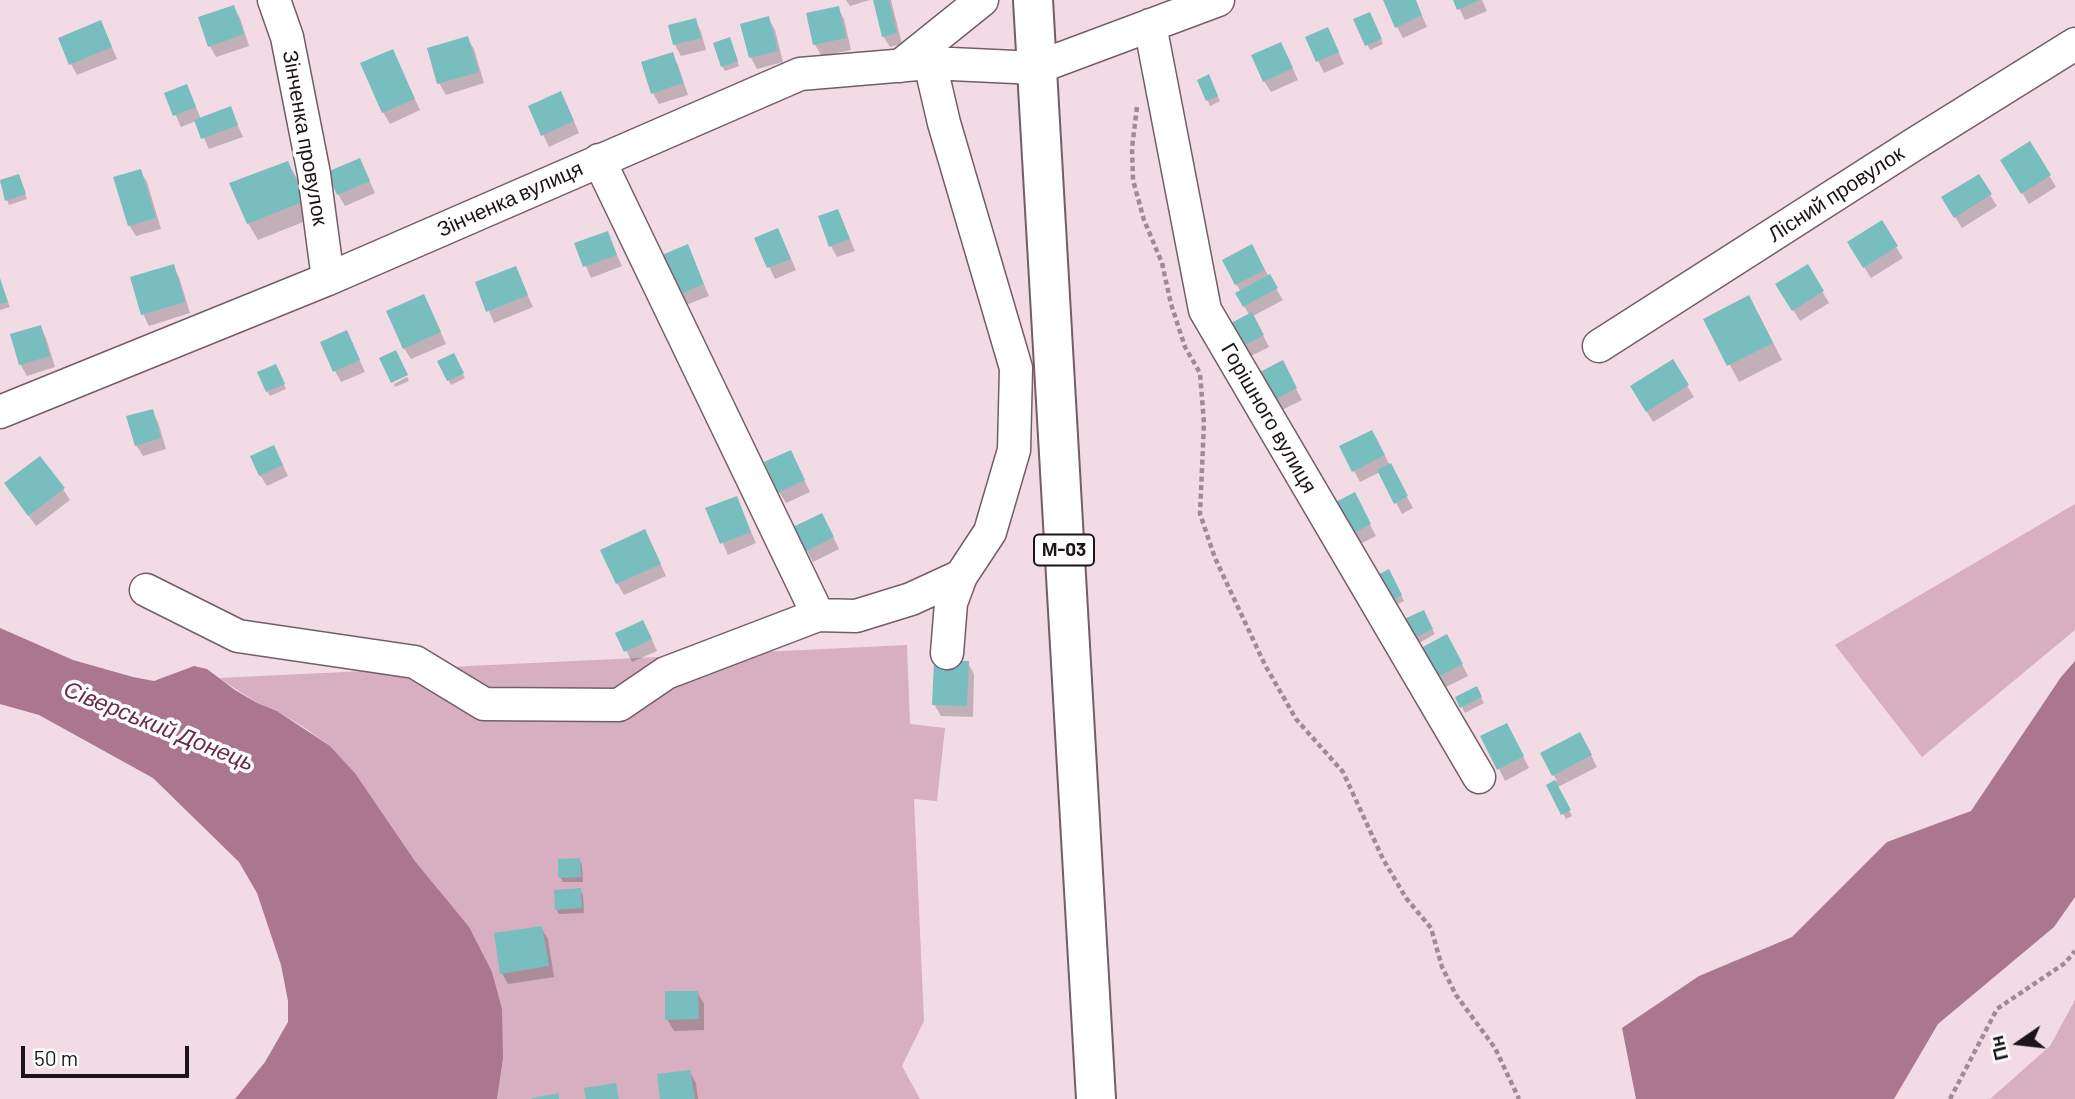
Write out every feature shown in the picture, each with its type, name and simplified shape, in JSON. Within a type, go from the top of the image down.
[{"type":"highway","name":"М-03","points":[[1034,0],[1096,1099]]},
{"type":"street","name":"Зінченка провулок","points":[[274,0],[287,37],[312,160],[328,279]]},
{"type":"street","points":[[947,653],[951,603],[961,576],[990,532],[1014,450],[1017,368],[944,123],[915,65],[982,0]]},
{"type":"street","points":[[1036,68],[1150,25],[1185,6],[1218,0]]},
{"type":"street","name":"Горішного вулиця","points":[[1150,25],[1205,310],[1479,777]]},
{"type":"street","name":"Лісний провулок","points":[[1598,346],[2075,44]]},
{"type":"street","name":"Зінченка вулиця","points":[[0,412],[328,279],[800,74],[915,65],[1036,68]]},
{"type":"street","points":[[599,160],[818,615]]},
{"type":"street","points":[[146,590],[238,636],[415,662],[484,704],[619,705],[666,673],[818,615],[856,616],[911,599],[961,576]]},
{"type":"path","points":[[1139,98],[1132,148],[1133,180],[1144,220],[1162,263],[1171,304],[1185,347],[1200,373],[1204,423],[1200,514],[1215,558],[1265,665],[1296,719],[1343,772],[1383,859],[1406,898],[1431,928],[1442,967],[1456,995],[1495,1048],[1519,1099]]},
{"type":"path","points":[[1950,1099],[1997,1009],[2065,963],[2075,951]]},
{"type":"shaded area","points":[[2075,504],[2075,630],[1922,757],[1835,645]]},
{"type":"shaded area","points":[[907,645],[910,724],[945,728],[937,801],[914,799],[924,1021],[902,1066],[920,1099],[497,1099],[503,1059],[439,890],[415,861],[355,773],[330,746],[302,726],[257,703],[219,678]]},
{"type":"shaded area","points":[[2075,1000],[2075,1099],[1990,1099],[2050,1046]]},
{"type":"water","name":"Сіверський Донець","points":[[0,628],[73,660],[133,677],[154,681],[194,666],[207,669],[235,690],[277,711],[330,746],[355,773],[415,861],[469,927],[492,972],[502,1009],[503,1059],[497,1099],[235,1099],[265,1062],[288,1022],[288,1001],[281,965],[257,893],[239,862],[153,778],[39,715],[0,704]]},
{"type":"water","points":[[2075,661],[2075,897],[2054,927],[1938,1024],[1894,1099],[1636,1099],[1622,1028],[1699,976],[1792,937],[1887,842],[1971,811],[2061,677]]},
{"type":"building","points":[[873,0],[889,0],[897,33],[882,37]]},
{"type":"building","points":[[1383,0],[1416,0],[1422,15],[1395,28]]},
{"type":"building","points":[[1453,0],[1480,0],[1457,10]]},
{"type":"building","points":[[234,5],[244,34],[208,47],[198,17]]},
{"type":"building","points":[[839,6],[846,38],[813,45],[806,13]]},
{"type":"building","points":[[1370,12],[1382,39],[1365,46],[1353,19]]},
{"type":"building","points":[[769,16],[778,51],[749,58],[740,24]]},
{"type":"building","points":[[696,18],[701,38],[673,45],[668,25]]},
{"type":"building","points":[[101,20],[112,47],[69,65],[58,38]]},
{"type":"building","points":[[1328,27],[1339,52],[1316,62],[1305,37]]},
{"type":"building","points":[[468,36],[479,72],[437,84],[427,48]]},
{"type":"building","points":[[730,37],[738,61],[721,67],[713,43]]},
{"type":"building","points":[[1281,42],[1293,68],[1263,82],[1251,55]]},
{"type":"building","points":[[393,49],[415,99],[382,113],[360,63]]},
{"type":"building","points":[[673,52],[683,83],[651,94],[641,62]]},
{"type":"building","points":[[1209,74],[1218,96],[1206,101],[1197,80]]},
{"type":"building","points":[[187,84],[196,107],[173,116],[164,93]]},
{"type":"building","points":[[561,91],[574,121],[541,136],[528,106]]},
{"type":"building","points":[[231,106],[238,125],[201,139],[194,120]]},
{"type":"building","points":[[2030,141],[2051,175],[2021,194],[2000,160]]},
{"type":"building","points":[[360,158],[370,181],[337,195],[327,172]]},
{"type":"building","points":[[288,161],[305,201],[247,224],[229,183]]},
{"type":"building","points":[[141,169],[156,218],[128,226],[113,177]]},
{"type":"building","points":[[19,174],[26,194],[5,201],[0,180]]},
{"type":"building","points":[[1979,174],[1992,194],[1954,218],[1941,197]]},
{"type":"building","points":[[838,209],[850,239],[829,247],[818,216]]},
{"type":"building","points":[[1882,220],[1898,246],[1863,268],[1847,242]]},
{"type":"building","points":[[778,228],[791,259],[767,268],[754,238]]},
{"type":"building","points":[[608,231],[617,255],[583,267],[574,243]]},
{"type":"building","points":[[688,244],[704,284],[673,297],[657,257]]},
{"type":"building","points":[[1252,244],[1265,270],[1235,285],[1222,260]]},
{"type":"building","points":[[174,264],[185,302],[141,315],[130,277]]},
{"type":"building","points":[[1808,264],[1824,291],[1792,311],[1775,284]]},
{"type":"building","points":[[516,266],[528,295],[486,312],[475,282]]},
{"type":"building","points":[[1270,274],[1278,288],[1243,307],[1235,293]]},
{"type":"building","points":[[0,278],[8,302],[0,304]]},
{"type":"building","points":[[424,294],[441,332],[403,349],[386,311]]},
{"type":"building","points":[[1749,295],[1773,343],[1727,366],[1703,319]]},
{"type":"building","points":[[1252,312],[1264,335],[1243,346],[1231,323]]},
{"type":"building","points":[[41,325],[50,356],[19,365],[10,334]]},
{"type":"building","points":[[347,330],[360,360],[333,372],[320,342]]},
{"type":"building","points":[[396,350],[408,375],[391,383],[379,358]]},
{"type":"building","points":[[454,353],[464,373],[447,381],[437,361]]},
{"type":"building","points":[[1673,359],[1689,385],[1646,412],[1630,386]]},
{"type":"building","points":[[1283,360],[1297,388],[1272,401],[1258,373]]},
{"type":"building","points":[[276,364],[285,384],[266,392],[257,372]]},
{"type":"building","points":[[153,409],[161,438],[135,446],[126,416]]},
{"type":"building","points":[[1372,430],[1385,455],[1352,472],[1339,446]]},
{"type":"building","points":[[274,445],[283,465],[259,476],[250,456]]},
{"type":"building","points":[[791,450],[805,480],[778,493],[764,462]]},
{"type":"building","points":[[40,456],[65,488],[28,516],[4,483]]},
{"type":"building","points":[[1391,463],[1408,496],[1394,504],[1377,470]]},
{"type":"building","points":[[1355,492],[1371,524],[1346,537],[1330,505]]},
{"type":"building","points":[[737,496],[751,532],[720,544],[705,508]]},
{"type":"building","points":[[822,513],[834,537],[805,552],[793,527]]},
{"type":"building","points":[[645,529],[661,564],[616,584],[600,550]]},
{"type":"building","points":[[1389,569],[1402,595],[1386,604],[1372,578]]},
{"type":"building","points":[[1424,610],[1433,629],[1414,638],[1404,619]]},
{"type":"building","points":[[643,620],[652,639],[624,652],[615,633]]},
{"type":"building","points":[[1447,634],[1463,664],[1432,680],[1417,650]]},
{"type":"building","points":[[934,660],[969,661],[967,706],[932,705]]},
{"type":"building","points":[[1477,686],[1482,697],[1460,708],[1455,697]]},
{"type":"building","points":[[1507,723],[1524,756],[1497,770],[1480,736]]},
{"type":"building","points":[[1580,732],[1592,755],[1552,776],[1540,753]]},
{"type":"building","points":[[1555,780],[1571,810],[1561,815],[1546,785]]},
{"type":"building","points":[[580,858],[581,877],[558,878],[558,859]]},
{"type":"building","points":[[581,888],[582,908],[555,910],[554,890]]},
{"type":"building","points":[[542,926],[549,966],[500,974],[494,933]]},
{"type":"building","points":[[665,991],[698,991],[699,1019],[665,1020]]},
{"type":"building","points":[[690,1070],[695,1099],[660,1099],[657,1074]]},
{"type":"building","points":[[616,1083],[619,1099],[586,1099],[584,1088]]},
{"type":"building","points":[[559,1093],[559,1099],[532,1099],[532,1098]]}]
